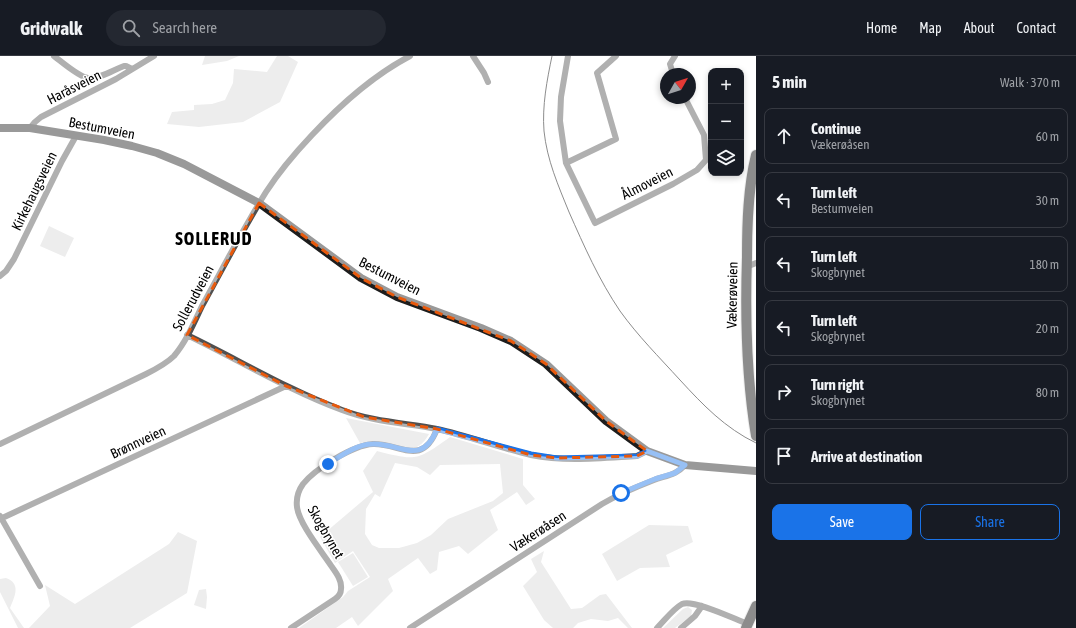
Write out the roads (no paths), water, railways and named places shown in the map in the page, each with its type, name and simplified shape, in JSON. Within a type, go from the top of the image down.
[{"type":"main road","name":"Vækerøveien","points":[[756,155],[750,190],[747,222],[746,267],[746,335],[756,432]]},
{"type":"main road","points":[[747,626],[756,606]]},
{"type":"street","name":"Haråsveien","points":[[54,56],[82,76],[88,78],[97,77],[124,66],[132,69]]},
{"type":"street","name":"Haråsveien","points":[[30,128],[34,122],[41,117],[154,56]]},
{"type":"street","name":"Sollerudveien","points":[[0,444],[160,367],[167,362],[177,352],[187,335],[259,203],[296,152],[352,95],[390,67],[410,56]]},
{"type":"street","points":[[473,56],[488,82]]},
{"type":"street","points":[[568,56],[560,121],[566,163],[616,139],[597,73],[616,56]]},
{"type":"street","points":[[671,68],[670,64],[675,56]]},
{"type":"street","name":"Ålmoveien","points":[[566,163],[595,223],[698,170],[706,160],[704,135],[688,104]]},
{"type":"street","name":"Bestumveien","points":[[0,128],[30,128],[132,146],[168,157],[259,203],[361,278],[397,297],[481,328],[511,341],[546,364],[606,421],[647,451],[685,465],[756,471]]},
{"type":"street","name":"Kirkehaugsveien","points":[[0,276],[6,271],[14,259],[62,161],[76,136]]},
{"type":"street","points":[[746,267],[756,263]]},
{"type":"street","points":[[187,335],[286,386],[343,410],[364,417],[437,429],[531,454],[557,458],[637,456],[647,451]]},
{"type":"street","name":"Brønnveien","points":[[40,586],[0,518],[286,386]]},
{"type":"street","name":"Skogbrynet","points":[[292,628],[335,599],[340,593],[341,589],[338,576],[299,515],[297,502],[299,491],[302,486],[318,470],[355,448],[374,444],[408,451],[419,450],[431,443],[437,429]]},
{"type":"street","name":"Vækerøåsen","points":[[410,628],[602,504],[621,493],[655,479],[675,473],[685,465]]},
{"type":"street","points":[[657,628],[677,608],[681,605],[690,603],[702,606],[747,626]]},
{"type":"street","points":[[681,628],[695,616],[702,606]]},
{"type":"tram line","points":[[552,56],[544,103],[545,142],[554,172],[569,212],[599,275],[612,299],[627,320],[689,389],[724,423],[756,443]]},
{"type":"district","name":"SOLLERUD","points":[[214,239]]}]
